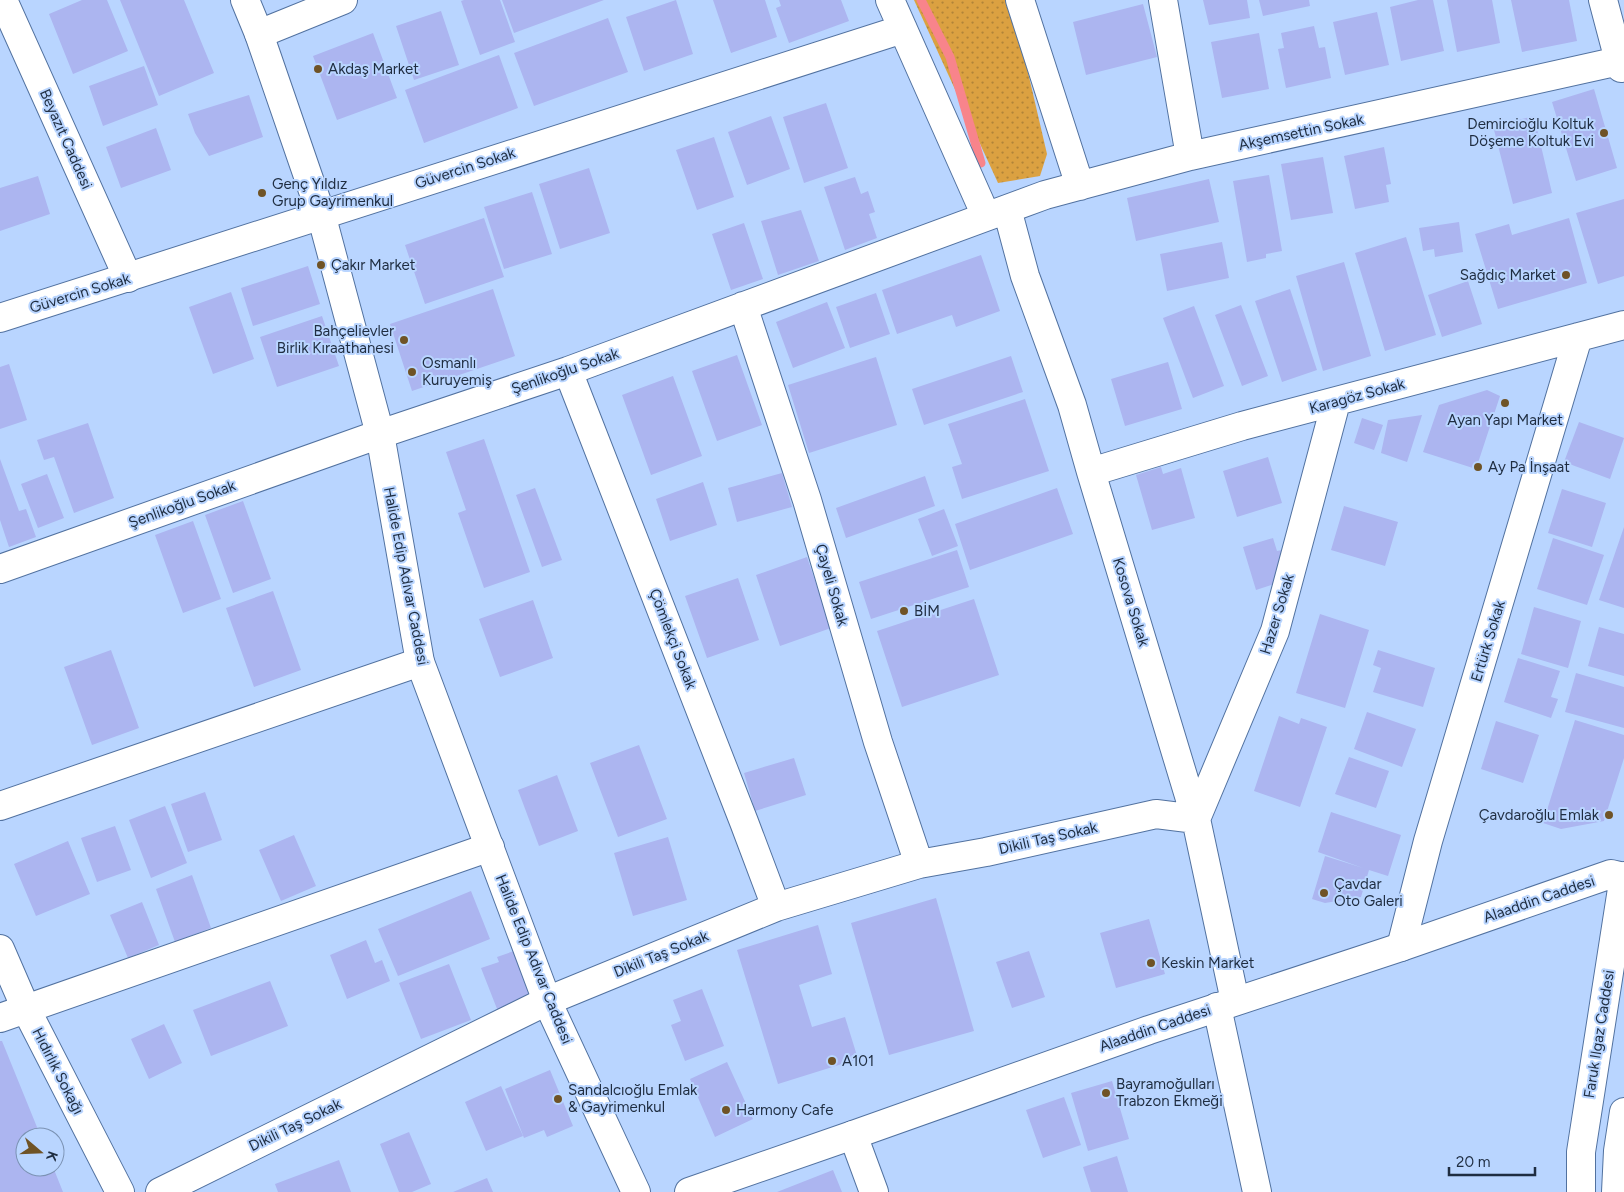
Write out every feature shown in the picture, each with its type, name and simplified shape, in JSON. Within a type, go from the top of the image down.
[{"type":"street","name":"Beyazıt Caddesi","points":[[3,0],[128,278]]},
{"type":"street","name":"Halide Edip Adıvar Caddesi","points":[[245,0],[259,34],[321,214],[380,434],[420,662],[547,1001],[636,1192]]},
{"type":"street","points":[[259,34],[343,0]]},
{"type":"street","name":"Kosova Sokak","points":[[890,0],[997,213],[1025,276],[1072,405],[1196,819],[1257,1192]]},
{"type":"street","points":[[1020,0],[1080,186]]},
{"type":"street","points":[[1163,0],[1190,156]]},
{"type":"street","points":[[1603,0],[1622,62]]},
{"type":"street","name":"Güvercin Sokak","points":[[0,318],[903,29]]},
{"type":"street","name":"Akşemsettin Sokak","points":[[997,213],[1045,195],[1190,156],[1622,62]]},
{"type":"street","name":"Şenlikoğlu Sokak","points":[[0,569],[380,434],[568,371],[997,213]]},
{"type":"street","name":"Çayeli Sokak","points":[[743,306],[807,500],[878,742],[919,864]]},
{"type":"street","name":"Karagöz Sokak","points":[[1091,472],[1242,426],[1624,324]]},
{"type":"street","name":"Ertürk Sokak","points":[[1401,947],[1431,832],[1578,337]]},
{"type":"street","name":"Çömlekçi Sokak","points":[[568,371],[776,907]]},
{"type":"street","name":"Hazer Sokak","points":[[1196,819],[1275,631],[1336,402]]},
{"type":"street","points":[[0,806],[420,662]]},
{"type":"street","name":"Dikili Taş Sokak","points":[[160,1192],[547,1001],[776,907],[919,864],[986,852],[1156,814],[1196,819]]},
{"type":"street","points":[[0,1018],[490,847]]},
{"type":"street","name":"Alaaddin Caddesi","points":[[689,1192],[853,1136],[1148,1030],[1401,947],[1611,874],[1624,877]]},
{"type":"street","name":"Faruk Ilgaz Caddesi","points":[[1581,1192],[1581,1152],[1624,877]]},
{"type":"street","name":"Hıdırlık Sokağı","points":[[0,949],[26,1009],[120,1192]]},
{"type":"street","points":[[1616,1192],[1618,1151],[1624,1112]]},
{"type":"street","points":[[853,1136],[874,1192]]},
{"type":"shaded area","points":[[914,0],[1009,0],[1013,8],[1047,154],[1040,176],[998,183]]},
{"type":"building","points":[[82,0],[107,0],[128,51],[73,74],[49,14]]},
{"type":"building","points":[[120,0],[184,0],[214,73],[159,96]]},
{"type":"building","points":[[500,0],[515,42],[480,55],[461,1]]},
{"type":"building","points":[[502,0],[604,0],[514,33]]},
{"type":"building","points":[[676,0],[693,54],[644,71],[626,17]]},
{"type":"building","points":[[713,0],[765,0],[777,37],[731,53]]},
{"type":"building","points":[[779,0],[841,0],[849,21],[789,43],[776,8],[781,6]]},
{"type":"building","points":[[1203,0],[1247,0],[1250,18],[1209,25]]},
{"type":"building","points":[[1259,0],[1309,0],[1310,6],[1263,16]]},
{"type":"building","points":[[1418,0],[1433,0],[1444,51],[1401,61],[1390,7]]},
{"type":"building","points":[[1447,0],[1492,0],[1500,43],[1457,52]]},
{"type":"building","points":[[1511,0],[1569,0],[1577,41],[1522,52]]},
{"type":"building","points":[[1143,4],[1157,57],[1086,75],[1073,22]]},
{"type":"building","points":[[441,11],[459,65],[414,80],[396,26]]},
{"type":"building","points":[[1377,12],[1389,65],[1345,75],[1333,22]]},
{"type":"building","points":[[608,18],[628,72],[534,106],[514,53]]},
{"type":"building","points":[[1314,26],[1319,48],[1325,47],[1331,78],[1286,88],[1278,49],[1284,48],[1281,33]]},
{"type":"building","points":[[373,33],[397,98],[337,120],[313,56]]},
{"type":"building","points":[[1259,33],[1269,89],[1222,98],[1211,42]]},
{"type":"building","points":[[499,55],[518,108],[424,143],[405,90]]},
{"type":"building","points":[[144,66],[158,105],[103,126],[89,86]]},
{"type":"building","points":[[1594,89],[1617,168],[1576,181],[1552,102]]},
{"type":"building","points":[[249,95],[263,137],[209,156],[195,133],[188,114]]},
{"type":"building","points":[[826,103],[848,168],[804,183],[783,117]]},
{"type":"building","points":[[771,116],[790,169],[747,185],[728,132]]},
{"type":"building","points":[[1534,116],[1552,193],[1513,204],[1493,126]]},
{"type":"building","points":[[156,128],[171,170],[121,188],[106,147]]},
{"type":"building","points":[[714,137],[734,197],[697,210],[676,150]]},
{"type":"building","points":[[1384,147],[1391,184],[1386,185],[1389,202],[1355,209],[1344,156]]},
{"type":"building","points":[[1323,157],[1333,213],[1291,220],[1281,164]]},
{"type":"building","points":[[589,168],[610,233],[560,249],[539,184]]},
{"type":"building","points":[[1269,175],[1282,251],[1266,254],[1266,258],[1247,262],[1233,181]]},
{"type":"building","points":[[38,176],[50,214],[0,231],[0,188]]},
{"type":"building","points":[[855,177],[861,194],[868,191],[875,212],[869,214],[877,238],[845,250],[824,187]]},
{"type":"building","points":[[1209,179],[1219,222],[1136,241],[1127,198]]},
{"type":"building","points":[[532,192],[552,254],[504,269],[484,207]]},
{"type":"building","points":[[1624,199],[1624,276],[1598,284],[1576,213]]},
{"type":"building","points":[[801,210],[819,261],[778,275],[761,221]]},
{"type":"building","points":[[484,218],[504,277],[425,304],[405,245]]},
{"type":"building","points":[[1569,218],[1587,283],[1498,309],[1475,234],[1509,224],[1512,235]]},
{"type":"building","points":[[1459,222],[1463,252],[1435,257],[1434,249],[1423,251],[1419,228]]},
{"type":"building","points":[[744,223],[763,279],[731,290],[712,234]]},
{"type":"building","points":[[1406,237],[1436,335],[1385,351],[1355,253]]},
{"type":"building","points":[[1222,242],[1229,278],[1167,291],[1160,254]]},
{"type":"building","points":[[981,255],[1000,311],[956,327],[952,315],[897,334],[882,290]]},
{"type":"building","points":[[1344,262],[1371,356],[1323,371],[1296,276]]},
{"type":"building","points":[[308,266],[320,304],[253,326],[241,288]]},
{"type":"building","points":[[1468,281],[1482,324],[1442,337],[1428,295]]},
{"type":"building","points":[[493,289],[515,356],[412,391],[390,324]]},
{"type":"building","points":[[1290,289],[1317,370],[1282,382],[1255,301]]},
{"type":"building","points":[[231,292],[254,359],[213,374],[189,307]]},
{"type":"building","points":[[876,293],[890,334],[850,348],[836,307]]},
{"type":"building","points":[[827,302],[845,348],[793,368],[776,322]]},
{"type":"building","points":[[1241,305],[1268,376],[1242,386],[1215,315]]},
{"type":"building","points":[[1194,306],[1224,386],[1193,398],[1163,318]]},
{"type":"building","points":[[322,316],[339,366],[277,387],[260,337]]},
{"type":"building","points":[[737,355],[762,425],[717,441],[692,371]]},
{"type":"building","points":[[1011,356],[1023,392],[924,425],[912,389]]},
{"type":"building","points":[[876,357],[897,425],[809,453],[788,385]]},
{"type":"building","points":[[1168,362],[1182,409],[1125,426],[1111,379]]},
{"type":"building","points":[[9,364],[27,420],[0,429],[0,367]]},
{"type":"building","points":[[673,376],[702,456],[651,475],[622,395]]},
{"type":"building","points":[[1487,390],[1500,396],[1476,469],[1423,452],[1439,405]]},
{"type":"building","points":[[1025,399],[1049,471],[962,499],[952,467],[962,464],[948,424]]},
{"type":"building","points":[[1422,415],[1407,462],[1381,453],[1388,420]]},
{"type":"building","points":[[1362,418],[1383,425],[1374,450],[1354,443]]},
{"type":"building","points":[[1579,422],[1624,438],[1610,479],[1564,462]]},
{"type":"building","points":[[88,423],[114,498],[74,513],[54,457],[44,460],[37,440]]},
{"type":"building","points":[[484,439],[530,572],[484,588],[458,513],[466,510],[446,452]]},
{"type":"building","points":[[1268,457],[1282,503],[1237,517],[1223,471]]},
{"type":"building","points":[[0,459],[19,511],[26,509],[36,537],[9,547],[0,520]]},
{"type":"building","points":[[1161,467],[1163,474],[1181,468],[1195,518],[1152,530],[1136,475]]},
{"type":"building","points":[[782,473],[792,507],[737,522],[728,488]]},
{"type":"building","points":[[47,474],[64,518],[38,528],[21,484]]},
{"type":"building","points":[[925,476],[935,506],[846,538],[836,508]]},
{"type":"building","points":[[703,482],[717,525],[670,541],[656,499]]},
{"type":"building","points":[[535,488],[562,560],[542,567],[516,495]]},
{"type":"building","points":[[1057,488],[1073,534],[970,570],[955,524]]},
{"type":"building","points":[[1562,489],[1606,503],[1592,547],[1548,533]]},
{"type":"building","points":[[243,501],[271,579],[233,593],[205,515]]},
{"type":"building","points":[[1344,506],[1398,522],[1385,566],[1331,550]]},
{"type":"building","points":[[944,509],[958,546],[932,556],[918,519]]},
{"type":"building","points":[[193,521],[221,599],[183,613],[155,535]]},
{"type":"building","points":[[1624,527],[1624,608],[1599,600]]},
{"type":"building","points":[[1273,538],[1277,551],[1282,550],[1287,567],[1283,581],[1256,590],[1243,547]]},
{"type":"building","points":[[1553,538],[1604,555],[1587,605],[1537,589]]},
{"type":"building","points":[[957,550],[969,587],[871,619],[859,582]]},
{"type":"building","points":[[807,557],[831,628],[780,646],[756,575]]},
{"type":"building","points":[[738,578],[759,640],[707,658],[685,596]]},
{"type":"building","points":[[273,591],[301,670],[254,687],[226,608]]},
{"type":"building","points":[[974,599],[999,675],[902,707],[877,631]]},
{"type":"building","points":[[533,600],[553,658],[500,677],[479,619]]},
{"type":"building","points":[[1534,607],[1581,621],[1568,668],[1521,654]]},
{"type":"building","points":[[1320,614],[1369,630],[1345,708],[1296,693]]},
{"type":"building","points":[[1599,627],[1624,634],[1624,676],[1588,666]]},
{"type":"building","points":[[111,650],[139,728],[92,745],[64,667]]},
{"type":"building","points":[[1378,650],[1435,668],[1423,707],[1373,692],[1381,668],[1373,665]]},
{"type":"building","points":[[1518,658],[1560,671],[1551,697],[1558,699],[1551,718],[1504,702]]},
{"type":"building","points":[[1576,673],[1624,687],[1624,728],[1565,712]]},
{"type":"building","points":[[1367,712],[1416,729],[1402,767],[1354,749]]},
{"type":"building","points":[[1279,716],[1299,724],[1301,718],[1327,727],[1300,807],[1254,791]]},
{"type":"building","points":[[1575,720],[1624,735],[1624,758],[1604,821],[1561,829],[1543,823]]},
{"type":"building","points":[[1496,721],[1539,735],[1523,783],[1481,769]]},
{"type":"building","points":[[639,745],[667,819],[618,837],[590,763]]},
{"type":"building","points":[[1349,757],[1389,771],[1376,808],[1335,794]]},
{"type":"building","points":[[794,758],[806,795],[755,811],[744,773]]},
{"type":"building","points":[[557,775],[578,831],[539,846],[518,790]]},
{"type":"building","points":[[205,792],[222,840],[188,852],[171,804]]},
{"type":"building","points":[[165,806],[187,863],[151,878],[129,820]]},
{"type":"building","points":[[1331,812],[1401,835],[1388,876],[1369,870],[1361,897],[1325,903],[1312,899],[1325,856],[1363,868],[1318,852]]},
{"type":"building","points":[[115,826],[131,870],[97,882],[81,838]]},
{"type":"building","points":[[294,835],[316,886],[281,901],[259,850]]},
{"type":"building","points":[[668,837],[687,900],[633,916],[614,853]]},
{"type":"building","points":[[68,841],[90,894],[36,916],[14,864]]},
{"type":"building","points":[[192,875],[211,928],[175,942],[156,889]]},
{"type":"building","points":[[471,891],[490,939],[398,976],[378,929]]},
{"type":"building","points":[[936,898],[974,1031],[889,1055],[851,923]]},
{"type":"building","points":[[142,902],[159,945],[128,958],[110,915]]},
{"type":"building","points":[[1149,919],[1165,974],[1116,988],[1100,933]]},
{"type":"building","points":[[818,925],[832,974],[799,985],[812,1027],[845,1017],[858,1059],[778,1084],[737,950]]},
{"type":"building","points":[[366,940],[375,963],[382,960],[390,981],[347,999],[330,955]]},
{"type":"building","points":[[514,951],[535,1006],[501,1019],[481,968],[499,962],[497,957]]},
{"type":"building","points":[[1029,951],[1045,997],[1012,1008],[996,962]]},
{"type":"building","points":[[449,964],[471,1020],[421,1039],[399,983]]},
{"type":"building","points":[[270,981],[288,1026],[211,1056],[193,1010]]},
{"type":"building","points":[[702,989],[724,1046],[685,1061],[671,1025],[681,1021],[673,1000]]},
{"type":"building","points":[[164,1024],[182,1063],[149,1079],[131,1039]]},
{"type":"building","points":[[0,1041],[2,1041],[37,1127],[15,1127],[15,1177],[57,1177],[63,1192],[0,1192]]},
{"type":"building","points":[[727,1062],[753,1119],[715,1137],[690,1079]]},
{"type":"building","points":[[550,1070],[573,1126],[547,1137],[544,1130],[524,1138],[505,1089]]},
{"type":"building","points":[[1112,1081],[1129,1139],[1088,1151],[1071,1093]]},
{"type":"building","points":[[501,1086],[523,1136],[486,1151],[465,1102]]},
{"type":"building","points":[[1064,1097],[1081,1145],[1043,1158],[1026,1110]]},
{"type":"building","points":[[409,1132],[431,1184],[412,1192],[399,1192],[380,1144]]},
{"type":"building","points":[[1117,1156],[1128,1192],[1091,1192],[1083,1167]]},
{"type":"building","points":[[339,1160],[351,1192],[278,1192],[275,1184]]},
{"type":"building","points":[[833,1170],[842,1192],[777,1192]]},
{"type":"building","points":[[487,1178],[493,1192],[453,1192]]},
{"type":"waterway","points":[[921,0],[950,57],[981,163]]},
{"type":"place","name":"Akdaş Market","points":[[318,69]]},
{"type":"place","name":"Demircioğlu Koltuk Döşeme Koltuk Evi","points":[[1604,133]]},
{"type":"place","name":"Genç Yıldız Grup Gayrimenkul","points":[[262,193]]},
{"type":"place","name":"Çakır Market","points":[[321,265]]},
{"type":"place","name":"Sağdıç Market","points":[[1566,275]]},
{"type":"place","name":"Bahçelievler Birlik Kıraathanesi","points":[[404,340]]},
{"type":"place","name":"Osmanlı Kuruyemiş","points":[[412,372]]},
{"type":"place","name":"Ayan Yapı Market","points":[[1505,403]]},
{"type":"place","name":"Ay Pa İnşaat","points":[[1478,467]]},
{"type":"place","name":"BİM","points":[[904,611]]},
{"type":"place","name":"Çavdaroğlu Emlak","points":[[1609,815]]},
{"type":"place","name":"Çavdar Oto Galeri","points":[[1324,893]]},
{"type":"place","name":"Keskin Market","points":[[1151,963]]},
{"type":"place","name":"A101","points":[[832,1061]]},
{"type":"place","name":"Bayramoğulları Trabzon Ekmeği","points":[[1106,1093]]},
{"type":"place","name":"Sandalcıoğlu Emlak & Gayrimenkul","points":[[558,1099]]},
{"type":"place","name":"Harmony Cafe","points":[[726,1110]]}]
